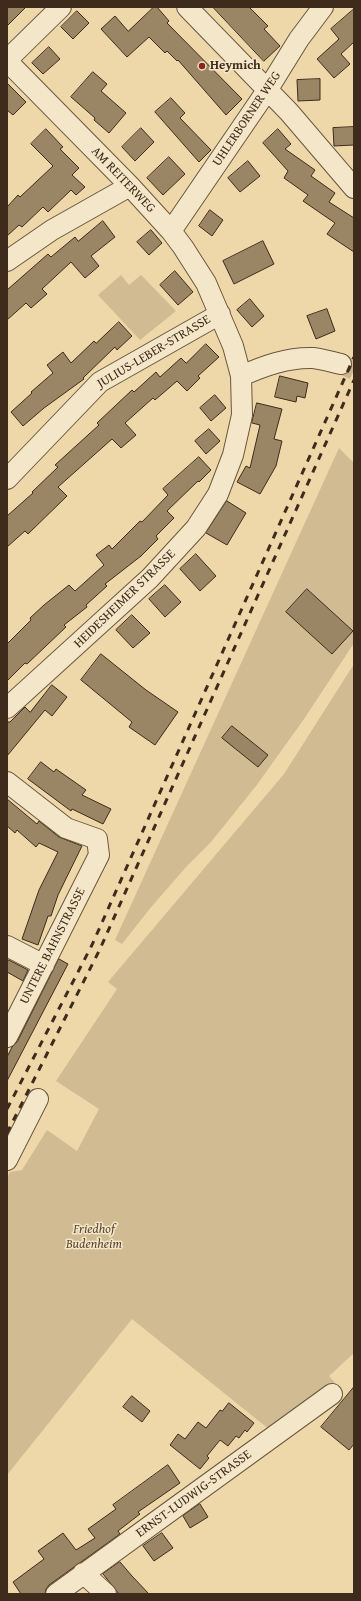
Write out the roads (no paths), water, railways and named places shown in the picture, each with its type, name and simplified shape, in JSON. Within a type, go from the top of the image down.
[{"type":"street","points":[[7,60],[61,7]]},
{"type":"street","points":[[187,7],[268,89],[354,188]]},
{"type":"street","name":"UHLERBORNER WEG","points":[[171,231],[268,89],[299,39],[323,7]]},
{"type":"street","name":"AM REITERWEG","points":[[7,60],[130,186],[171,231],[206,283],[220,314]]},
{"type":"street","points":[[7,261],[52,230],[130,186]]},
{"type":"street","name":"HEIDESHEIMER STRASSE","points":[[7,708],[150,578],[196,528],[218,494],[233,455],[242,415],[241,376],[233,346],[220,314]]},
{"type":"street","name":"JULIUS-LEBER-STRASSE","points":[[7,479],[100,382],[220,314]]},
{"type":"street","points":[[241,376],[263,367],[291,359],[314,358],[340,364]]},
{"type":"street","name":"UNTERE BAHNSTRASSE","points":[[7,782],[66,828],[97,839],[99,855],[7,1037]]},
{"type":"street","points":[[7,946],[44,965]]},
{"type":"street","points":[[7,1160],[38,1099]]},
{"type":"street","name":"ERNST-LUDWIG-STRASSE","points":[[56,1594],[332,1394]]},
{"type":"street","points":[[83,1573],[106,1594]]},
{"type":"tunnel","points":[[341,364],[354,370]]},
{"type":"railway","points":[[7,1109],[92,945],[354,357]]},
{"type":"railway","points":[[7,1133],[100,949],[354,380]]},
{"type":"place","name":"Heymich","points":[[202,66]]},
{"type":"park label","name":"Friedhof Budenheim","points":[[94,1238]]}]
